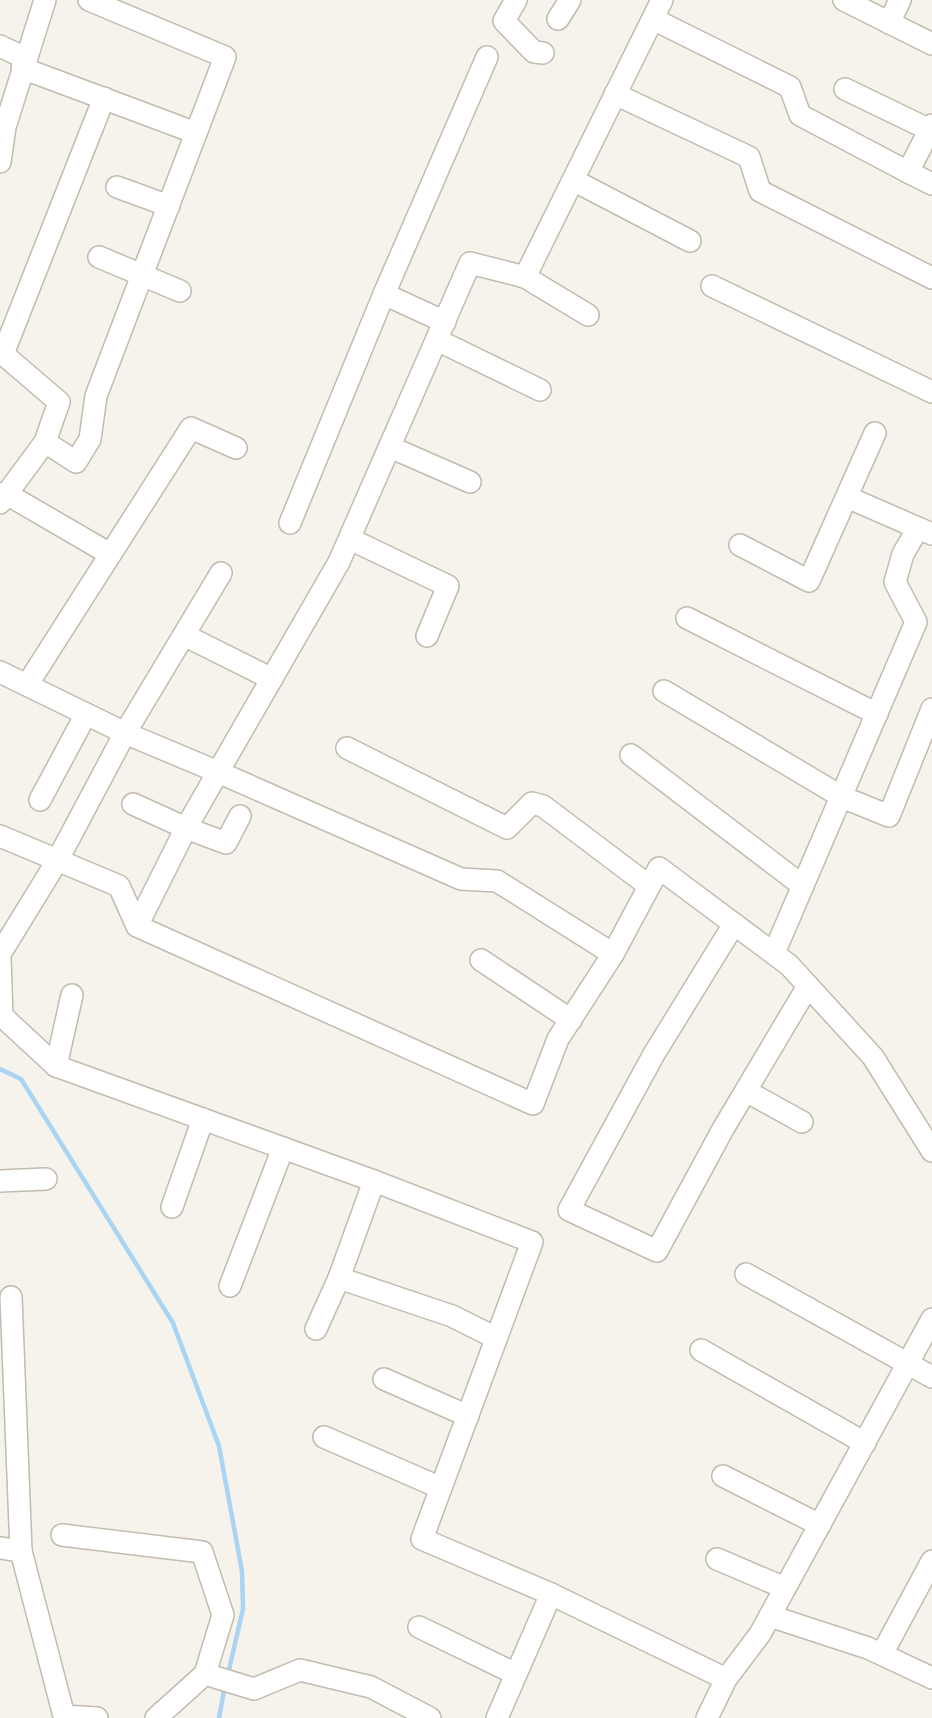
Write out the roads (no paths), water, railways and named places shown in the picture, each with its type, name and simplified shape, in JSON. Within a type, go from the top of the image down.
[{"type":"street","points":[[0,162],[2,126],[45,0]]},
{"type":"street","points":[[45,442],[76,462],[90,439],[96,396],[225,57],[89,0]]},
{"type":"street","points":[[516,0],[504,21],[534,52],[543,53]]},
{"type":"street","points":[[558,19],[570,0]]},
{"type":"street","points":[[844,0],[932,44]]},
{"type":"street","points":[[889,23],[900,0]]},
{"type":"street","points":[[525,277],[658,9],[790,87],[800,115],[932,184]]},
{"type":"street","points":[[0,46],[24,63],[104,98],[196,132]]},
{"type":"street","points":[[290,523],[384,294],[487,57]]},
{"type":"street","points":[[844,89],[931,128],[908,172]]},
{"type":"street","points":[[615,94],[749,157],[760,191],[932,278]]},
{"type":"street","points":[[104,98],[3,354],[59,402],[45,442],[3,498],[110,554]]},
{"type":"street","points":[[573,180],[690,242]]},
{"type":"street","points":[[117,187],[168,206]]},
{"type":"street","points":[[99,257],[180,291]]},
{"type":"street","points":[[137,926],[186,828],[339,562],[470,263],[525,277],[588,315]]},
{"type":"street","points":[[712,286],[932,392]]},
{"type":"street","points":[[384,294],[540,390]]},
{"type":"street","points":[[27,685],[190,428],[237,448]]},
{"type":"street","points":[[740,545],[809,581],[875,434]]},
{"type":"street","points":[[390,447],[470,482]]},
{"type":"street","points":[[774,953],[916,622],[895,582],[903,554],[925,531],[847,497]]},
{"type":"street","points":[[350,539],[448,586],[427,636]]},
{"type":"street","points":[[221,573],[125,733],[57,861],[0,956],[2,1016],[57,1066],[374,1181],[532,1242],[422,1539],[551,1594],[726,1679]]},
{"type":"street","points":[[687,618],[877,714]]},
{"type":"street","points":[[184,634],[272,679]]},
{"type":"street","points":[[0,672],[125,733],[461,879],[497,881],[613,954]]},
{"type":"street","points":[[664,691],[842,797],[889,816],[932,709]]},
{"type":"street","points":[[40,800],[86,714]]},
{"type":"street","points":[[346,748],[507,828],[532,803],[543,806],[649,886]]},
{"type":"street","points":[[631,755],[803,886]]},
{"type":"street","points":[[133,804],[226,843],[240,816]]},
{"type":"street","points":[[0,836],[119,886],[137,926],[533,1104],[558,1039],[613,954],[659,868],[789,965],[873,1058],[930,1140]]},
{"type":"street","points":[[734,924],[654,1054],[569,1210],[657,1251],[746,1091],[808,986]]},
{"type":"street","points":[[481,960],[570,1020]]},
{"type":"street","points":[[57,1066],[72,995]]},
{"type":"street","points":[[746,1091],[802,1122]]},
{"type":"street","points":[[172,1207],[203,1119]]},
{"type":"street","points":[[230,1286],[283,1148]]},
{"type":"street","points":[[0,1181],[46,1179]]},
{"type":"street","points":[[316,1329],[339,1278],[374,1181]]},
{"type":"street","points":[[746,1274],[932,1377]]},
{"type":"street","points":[[339,1278],[452,1316],[496,1338]]},
{"type":"street","points":[[11,1298],[21,1551],[64,1716],[97,1718]]},
{"type":"street","points":[[707,1718],[726,1679],[770,1616],[932,1319]]},
{"type":"street","points":[[701,1350],[865,1443]]},
{"type":"street","points":[[384,1379],[468,1416]]},
{"type":"street","points":[[324,1437],[441,1488]]},
{"type":"street","points":[[723,1476],[820,1525]]},
{"type":"street","points":[[62,1535],[202,1552],[223,1615],[219,1678]]},
{"type":"street","points":[[0,1548],[21,1551]]},
{"type":"street","points":[[717,1559],[785,1588]]},
{"type":"street","points":[[882,1654],[932,1561]]},
{"type":"street","points":[[497,1718],[551,1594]]},
{"type":"street","points":[[770,1616],[882,1654],[932,1677]]},
{"type":"street","points":[[418,1627],[516,1674]]},
{"type":"street","points":[[156,1718],[219,1678],[254,1689],[300,1671],[371,1687],[430,1718]]},
{"type":"waterway","points":[[0,1069],[21,1079],[173,1323],[219,1446],[242,1571],[243,1609],[228,1674]]},
{"type":"waterway","points":[[219,1718],[225,1685]]}]
